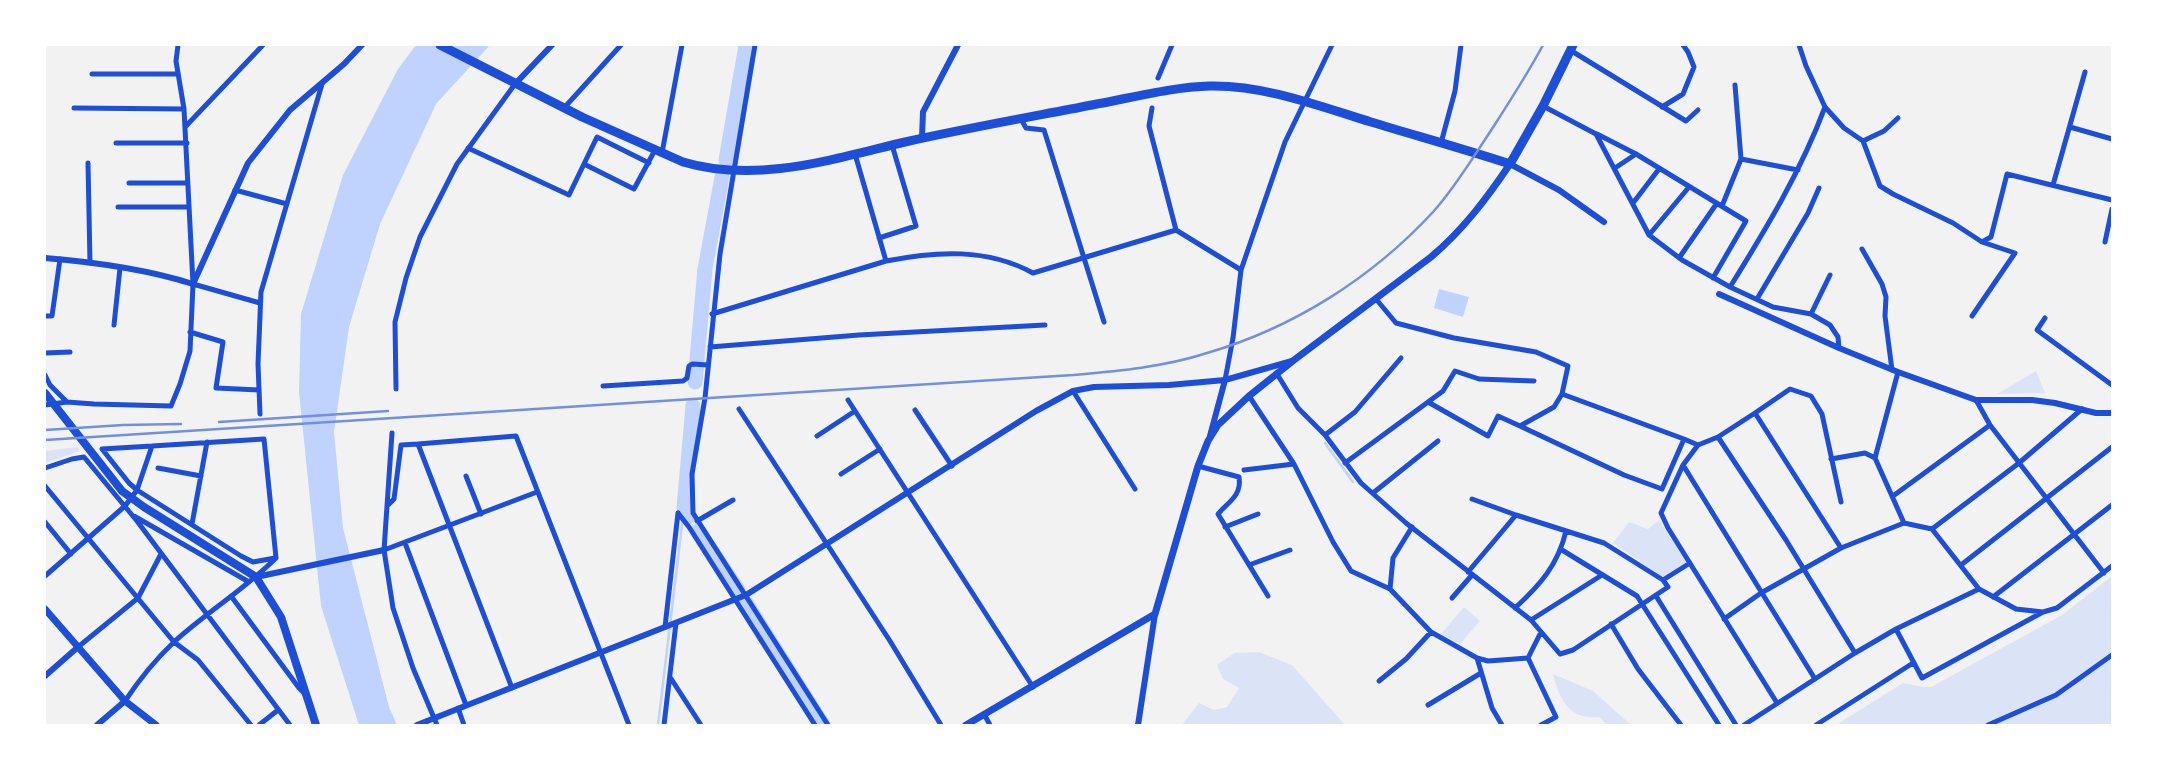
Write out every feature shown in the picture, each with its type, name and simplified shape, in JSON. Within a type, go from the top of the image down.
[{"type":"highway","points":[[440,45],[564,108],[659,151],[699,166],[768,171],[810,164],[922,138],[1180,88],[1210,86],[1256,91],[1303,101],[1510,164],[1543,106],[1572,47]]},
{"type":"main road","points":[[966,725],[1155,614],[1198,466],[1208,441],[1228,414],[1276,374],[1450,241],[1474,215],[1510,164]]},
{"type":"main road","points":[[45,393],[122,491],[144,508],[223,557],[252,580],[281,617],[316,725]]},
{"type":"main road","points":[[45,609],[125,701],[156,725]]},
{"type":"street","points":[[45,405],[67,402],[103,405],[171,406],[190,350],[193,284],[188,208],[186,126],[176,61],[178,45]]},
{"type":"street","points":[[186,126],[263,45]]},
{"type":"street","points":[[193,284],[248,164],[290,110],[322,84],[362,45]]},
{"type":"street","points":[[396,389],[395,322],[406,278],[420,237],[457,164],[468,148],[515,84],[552,45]]},
{"type":"street","points":[[564,108],[621,45]]},
{"type":"street","points":[[584,164],[634,189],[649,162],[659,151],[681,45]]},
{"type":"street","points":[[755,45],[720,254],[712,314],[710,347],[705,365],[705,398],[692,474],[692,505],[697,521],[746,594],[828,725]]},
{"type":"street","points":[[922,138],[923,112],[958,45]]},
{"type":"street","points":[[1158,78],[1172,45]]},
{"type":"street","points":[[1208,441],[1233,338],[1241,270],[1285,142],[1303,101],[1332,45]]},
{"type":"street","points":[[1441,144],[1455,91],[1461,45]]},
{"type":"street","points":[[1662,107],[1683,94],[1694,66],[1683,45]]},
{"type":"street","points":[[1800,45],[1806,66],[1825,107],[1844,128],[1863,142],[1880,186],[1953,223],[1982,242],[2015,252],[1972,316]]},
{"type":"street","points":[[1572,47],[1686,121],[1698,110]]},
{"type":"street","points":[[2053,184],[2085,72]]},
{"type":"street","points":[[92,74],[178,74]]},
{"type":"street","points":[[260,414],[260,303],[322,84]]},
{"type":"street","points":[[1679,258],[1720,205],[1741,159],[1735,85]]},
{"type":"street","points":[[1543,106],[1636,154],[1746,221],[1713,278]]},
{"type":"street","points":[[1730,287],[1765,230],[1798,170],[1825,107]]},
{"type":"street","points":[[74,108],[184,109]]},
{"type":"street","points":[[1152,108],[1149,126],[1176,230],[1241,270]]},
{"type":"street","points":[[1863,142],[1884,131],[1898,118]]},
{"type":"street","points":[[1021,119],[1026,128],[1044,130],[1082,257],[1104,322]]},
{"type":"street","points":[[2070,128],[2112,139]]},
{"type":"street","points":[[1596,134],[1649,235],[1679,258],[1730,287],[1773,308],[1811,314],[1830,325],[1838,336],[1839,348]]},
{"type":"street","points":[[468,148],[569,195],[597,137],[649,162]]},
{"type":"street","points":[[116,143],[186,143]]},
{"type":"street","points":[[879,238],[916,226],[892,145]]},
{"type":"street","points":[[855,154],[886,261]]},
{"type":"street","points":[[1615,168],[1636,154]]},
{"type":"street","points":[[1741,159],[1798,170]]},
{"type":"street","points":[[88,163],[90,263]]},
{"type":"street","points":[[1510,164],[1559,190],[1604,222]]},
{"type":"street","points":[[1633,203],[1659,169]]},
{"type":"street","points":[[1982,242],[1992,238],[2007,174],[2112,200]]},
{"type":"street","points":[[130,182],[187,183]]},
{"type":"street","points":[[1649,235],[1689,186]]},
{"type":"street","points":[[1757,299],[1808,213],[1819,188]]},
{"type":"street","points":[[235,190],[287,204]]},
{"type":"street","points":[[118,207],[188,208]]},
{"type":"street","points":[[2105,242],[2112,209]]},
{"type":"street","points":[[712,314],[886,261],[915,255],[956,253],[985,256],[1014,263],[1033,273],[1176,230]]},
{"type":"street","points":[[1862,249],[1882,284],[1886,297],[1885,316],[1895,371],[1875,458]]},
{"type":"street","points":[[45,258],[90,263],[172,277],[260,303]]},
{"type":"street","points":[[45,316],[52,316],[60,259]]},
{"type":"street","points":[[114,325],[120,268]]},
{"type":"street","points":[[1811,314],[1830,275]]},
{"type":"street","points":[[1719,294],[1839,348],[1895,371],[1976,400],[2032,400],[2096,413],[2112,413]]},
{"type":"street","points":[[1376,299],[1396,323],[1454,338],[1536,352],[1568,366],[1562,394],[1554,407],[1520,426]]},
{"type":"street","points":[[2046,318],[2037,330],[2112,385]]},
{"type":"street","points":[[710,347],[860,335],[1045,325]]},
{"type":"street","points":[[190,332],[222,342],[216,388],[259,390]]},
{"type":"street","points":[[45,353],[70,352]]},
{"type":"street","points":[[1325,435],[1355,412],[1401,358]]},
{"type":"street","points":[[418,725],[735,600],[909,494],[1036,411],[1073,391],[1094,387],[1169,385],[1224,380],[1294,360]]},
{"type":"street","points":[[604,386],[683,381],[687,378],[689,366],[694,364],[705,365]]},
{"type":"street","points":[[1345,463],[1443,391],[1455,372],[1479,379],[1534,382]]},
{"type":"street","points":[[1276,374],[1298,408],[1325,435],[1361,482],[1412,527],[1531,620],[1560,654],[1573,650],[1668,587],[1663,580],[1604,543],[1472,500]]},
{"type":"street","points":[[45,375],[50,385],[67,402]]},
{"type":"street","points":[[1777,703],[1668,528],[1661,512],[1683,465],[1698,445],[1718,437],[1790,389],[1811,396],[1822,414],[1841,502]]},
{"type":"street","points":[[1073,391],[1135,489]]},
{"type":"street","points":[[1562,394],[1684,438],[1698,445]]},
{"type":"street","points":[[1249,396],[1294,464],[1333,542],[1351,571],[1390,589],[1431,632],[1477,658],[1488,661],[1528,658]]},
{"type":"street","points":[[848,400],[1033,687]]},
{"type":"street","points":[[1976,400],[1990,425],[2104,572]]},
{"type":"street","points":[[1428,402],[1488,436],[1498,416],[1624,475],[1662,490],[1684,438]]},
{"type":"street","points":[[738,409],[890,641],[941,725]]},
{"type":"street","points":[[1932,529],[2019,462],[2082,409]]},
{"type":"street","points":[[915,410],[952,466]]},
{"type":"street","points":[[817,436],[855,411]]},
{"type":"street","points":[[1755,413],[1842,548]]},
{"type":"street","points":[[1893,496],[1990,425]]},
{"type":"street","points":[[392,434],[384,550],[393,608],[413,668],[432,718],[437,725]]},
{"type":"street","points":[[388,505],[394,499],[400,445],[516,436],[629,725]]},
{"type":"street","points":[[1718,437],[1855,652]]},
{"type":"street","points":[[264,439],[276,558],[253,562],[137,490],[102,449],[264,439]]},
{"type":"street","points":[[1373,493],[1438,441]]},
{"type":"street","points":[[192,524],[207,442]]},
{"type":"street","points":[[418,444],[512,688]]},
{"type":"street","points":[[45,576],[124,506],[137,490],[152,446]]},
{"type":"street","points":[[1961,565],[2112,447]]},
{"type":"street","points":[[841,474],[880,448]]},
{"type":"street","points":[[1832,459],[1865,453],[1875,458],[1904,523]]},
{"type":"street","points":[[45,468],[84,457],[132,514],[160,554],[290,725]]},
{"type":"street","points":[[1244,470],[1294,464]]},
{"type":"street","points":[[1683,465],[1816,679]]},
{"type":"street","points":[[1198,466],[1239,477],[1236,495],[1232,502],[1218,514],[1268,596]]},
{"type":"street","points":[[158,468],[201,476]]},
{"type":"street","points":[[466,476],[481,514]]},
{"type":"street","points":[[45,486],[174,642],[198,660],[251,725]]},
{"type":"street","points":[[132,514],[252,580],[281,571],[384,550],[538,492]]},
{"type":"street","points":[[697,521],[733,500]]},
{"type":"street","points":[[1993,597],[2112,505]]},
{"type":"street","points":[[666,627],[678,513],[687,524],[815,725]]},
{"type":"street","points":[[1225,527],[1258,514]]},
{"type":"street","points":[[1452,598],[1516,515]]},
{"type":"street","points":[[45,522],[71,554]]},
{"type":"street","points":[[1724,619],[1761,593],[1803,568],[1842,548],[1904,523],[1932,529],[1979,589],[2016,610],[2043,612]]},
{"type":"street","points":[[1390,589],[1393,558],[1412,527]]},
{"type":"street","points":[[1515,608],[1540,586],[1562,550],[1566,531]]},
{"type":"street","points":[[405,543],[466,705]]},
{"type":"street","points":[[1249,565],[1290,550]]},
{"type":"street","points":[[1562,550],[1637,596],[1719,725]]},
{"type":"street","points":[[45,676],[138,598],[160,554]]},
{"type":"street","points":[[97,725],[125,701],[141,678],[174,642],[252,580],[276,558]]},
{"type":"street","points":[[1663,580],[1690,563]]},
{"type":"street","points":[[1896,629],[1922,678],[2043,612],[2057,608],[2112,566]]},
{"type":"street","points":[[1531,620],[1602,575]]},
{"type":"street","points":[[1744,725],[1855,652],[1896,629],[1979,589]]},
{"type":"street","points":[[231,596],[298,688],[307,696]]},
{"type":"street","points":[[1656,596],[1736,725]]},
{"type":"street","points":[[1138,725],[1155,614]]},
{"type":"street","points":[[664,725],[676,623]]},
{"type":"street","points":[[1611,624],[1638,669],[1682,725]]},
{"type":"street","points":[[1379,681],[1406,659],[1431,632]]},
{"type":"street","points":[[1528,658],[1540,632]]},
{"type":"street","points":[[1988,725],[2056,695],[2112,654]]},
{"type":"street","points":[[1477,658],[1492,708],[1502,725]]},
{"type":"street","points":[[1528,658],[1556,717],[1541,725]]},
{"type":"street","points":[[1816,725],[1913,663]]},
{"type":"street","points":[[1428,705],[1481,673]]},
{"type":"street","points":[[670,676],[701,725]]},
{"type":"street","points":[[458,708],[464,725]]},
{"type":"street","points":[[259,725],[278,710]]},
{"type":"street","points":[[984,714],[990,725]]},
{"type":"shaded area","points":[[2036,371],[2045,393],[1997,394]]},
{"type":"shaded area","points":[[77,447],[80,451],[45,463],[45,451]]},
{"type":"shaded area","points":[[1659,520],[1686,562],[1663,577],[1613,543],[1629,522],[1648,529]]},
{"type":"shaded area","points":[[2112,576],[2112,725],[1836,725],[1903,683],[1931,687],[2062,615]]},
{"type":"shaded area","points":[[1464,607],[1480,621],[1460,644],[1441,634]]},
{"type":"shaded area","points":[[1259,652],[1292,665],[1345,725],[1182,725],[1199,703],[1214,710],[1227,707],[1239,688],[1223,679],[1217,665],[1234,653]]},
{"type":"shaded area","points":[[1553,674],[1593,691],[1631,725],[1606,725],[1600,717],[1589,717],[1573,712],[1559,693]]},
{"type":"water","points":[[416,45],[490,45],[436,104],[380,224],[349,327],[334,432],[343,528],[389,707],[397,725],[359,725],[321,606],[299,392],[301,314],[343,175],[398,69]]},
{"type":"water","points":[[1439,289],[1469,297],[1463,317],[1434,308]]},
{"type":"waterway","points":[[726,160],[746,45]]},
{"type":"waterway","points":[[695,382],[705,269],[722,177]]},
{"type":"waterway","points":[[688,517],[684,508],[693,406]]},
{"type":"waterway","points":[[1325,443],[1353,482]]},
{"type":"waterway","points":[[658,725],[684,508]]},
{"type":"waterway","points":[[698,531],[738,590]]},
{"type":"waterway","points":[[746,603],[823,725]]},
{"type":"railway","points":[[45,440],[1073,375],[1141,368],[1191,358],[1270,330],[1300,315],[1357,279],[1409,236],[1433,212],[1456,184],[1543,45]]},
{"type":"railway","points":[[219,422],[388,411]]},
{"type":"railway","points":[[45,430],[123,425],[181,424]]}]
